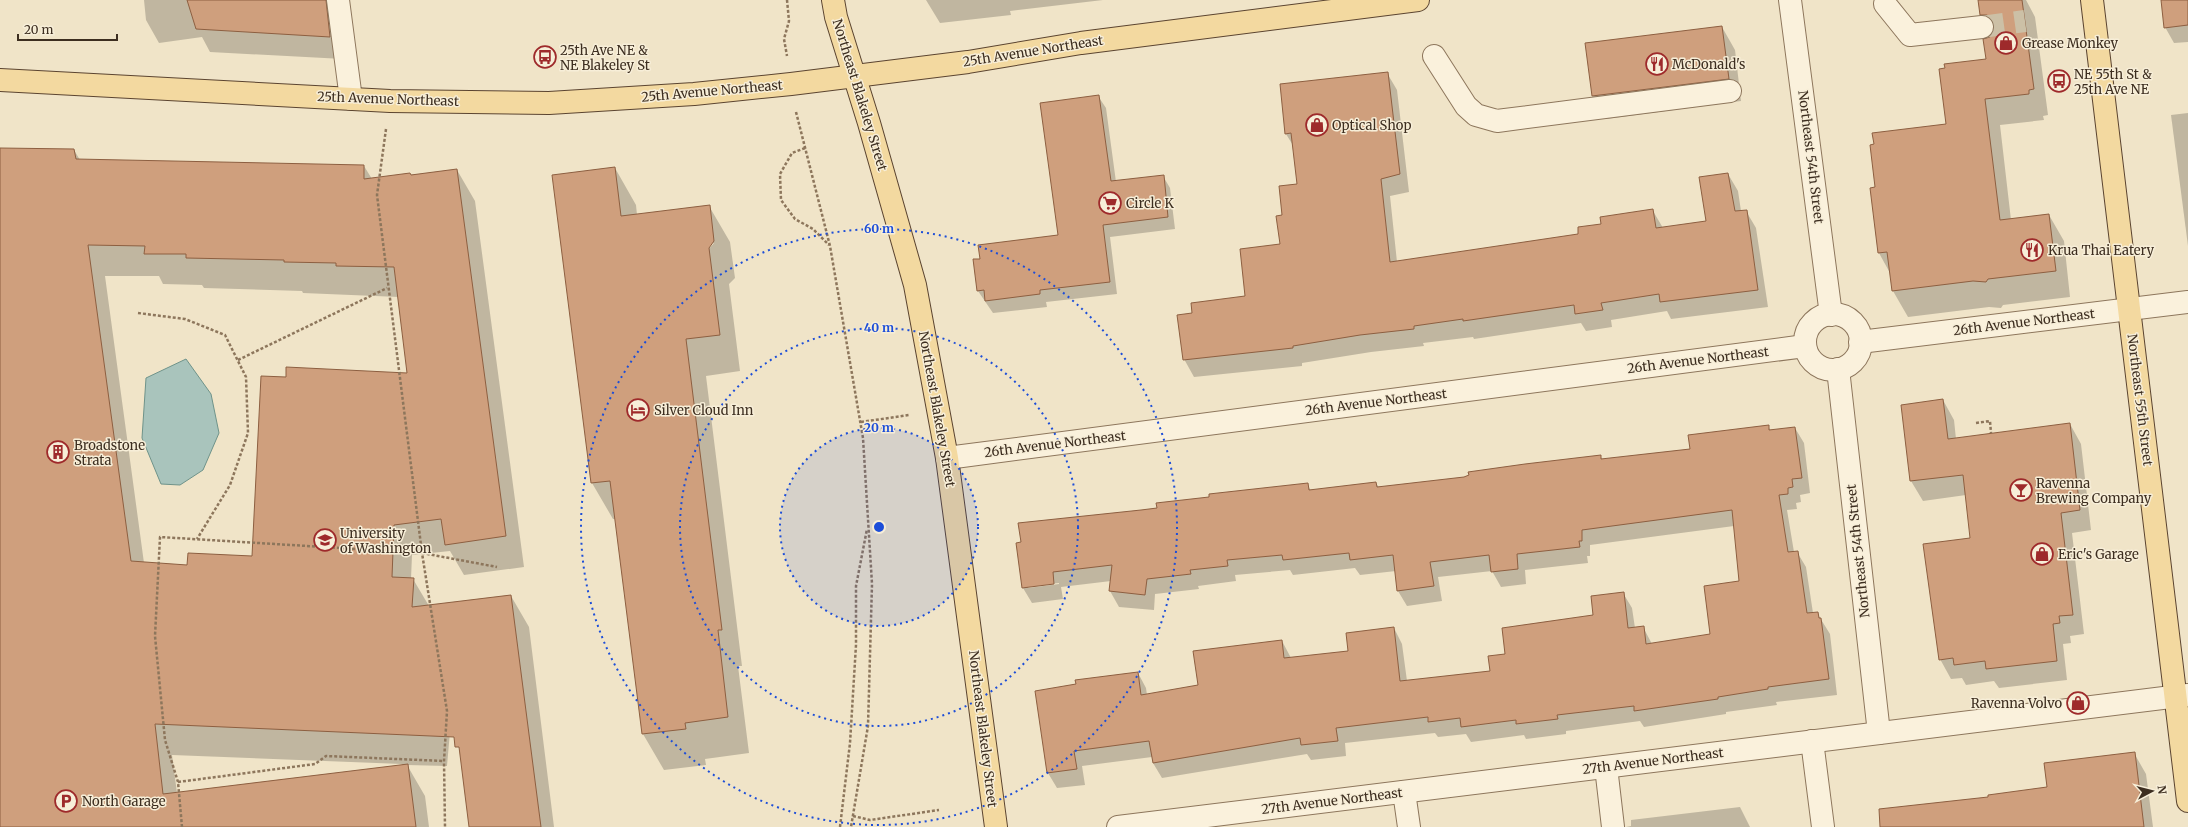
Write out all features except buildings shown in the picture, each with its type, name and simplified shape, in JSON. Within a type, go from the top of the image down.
[{"type":"main road","name":"Northeast Blakeley Street","points":[[833,0],[836,17],[915,285],[947,458],[996,827]]},
{"type":"main road","name":"25th Avenue Northeast","points":[[0,80],[390,101],[442,101],[510,104],[643,98],[853,76],[987,59],[1081,43],[1418,0]]},
{"type":"main road","name":"Northeast 55th Street","points":[[2092,0],[2129,309],[2182,696],[2188,801]]},
{"type":"street","points":[[338,0],[351,99]]},
{"type":"street","name":"Northeast 54th Street","points":[[1790,0],[1831,315]]},
{"type":"street","points":[[1885,4],[1910,35],[1982,27]]},
{"type":"street","points":[[1434,56],[1466,106],[1476,115],[1497,121],[1730,91]]},
{"type":"street","name":"26th Avenue Northeast","points":[[1860,342],[2188,302]]},
{"type":"street","points":[[1831,315],[1843,316],[1851,321],[1857,328],[1860,342],[1858,356],[1851,363],[1838,369],[1824,369],[1816,365],[1810,358],[1805,346],[1806,332],[1811,325],[1822,317],[1831,315]]},
{"type":"street","name":"26th Avenue Northeast","points":[[947,458],[1805,346]]},
{"type":"street","name":"Northeast 54th Street","points":[[1838,369],[1879,733]]},
{"type":"street","name":"27th Avenue Northeast","points":[[1118,827],[2182,696]]},
{"type":"street","points":[[1812,741],[1822,827]]},
{"type":"street","points":[[1606,767],[1613,827]]},
{"type":"street","points":[[1404,792],[1409,827]]},
{"type":"path","points":[[784,39],[789,21],[787,0]]},
{"type":"path","points":[[390,101],[377,195],[387,288],[422,553],[447,711],[444,761],[445,827]]},
{"type":"path","points":[[798,119],[830,246],[861,422],[872,584],[868,726],[851,827]]},
{"type":"path","points":[[805,148],[792,153],[780,174],[781,200],[795,219],[813,229],[830,246]]},
{"type":"path","points":[[238,360],[387,288]]},
{"type":"path","points":[[138,313],[185,319],[225,335],[246,377],[248,433],[230,485],[197,539]]},
{"type":"path","points":[[861,422],[909,416]]},
{"type":"path","points":[[1976,423],[1990,421],[1991,433]]},
{"type":"path","points":[[840,827],[850,743],[856,645],[856,586],[868,525]]},
{"type":"path","points":[[182,827],[178,782],[165,740],[155,636],[160,537],[422,553],[497,567]]},
{"type":"path","points":[[178,782],[314,764],[326,756],[444,761]]},
{"type":"path","points":[[853,816],[870,820],[939,810]]},
{"type":"water","points":[[186,359],[211,394],[219,433],[203,470],[180,485],[161,484],[142,438],[146,378]]},
{"type":"tunnel","points":[[1982,27],[2025,21]]},
{"type":"place","name":"Grease Monkey","points":[[2006,43]]},
{"type":"place","name":"25th Ave NE & NE Blakeley St","points":[[545,57]]},
{"type":"place","name":"McDonald's","points":[[1657,64]]},
{"type":"place","name":"NE 55th St & 25th Ave NE","points":[[2059,81]]},
{"type":"place","name":"Optical Shop","points":[[1317,125]]},
{"type":"place","name":"Circle K","points":[[1110,203]]},
{"type":"place","name":"Krua Thai Eatery","points":[[2032,250]]},
{"type":"place","name":"Silver Cloud Inn","points":[[638,410]]},
{"type":"place","name":"Broadstone Strata","points":[[58,452]]},
{"type":"place","name":"Ravenna Brewing Company","points":[[2021,490]]},
{"type":"place","name":"University of Washington","points":[[325,540]]},
{"type":"place","name":"Eric's Garage","points":[[2042,554]]},
{"type":"place","name":"Ravenna Volvo","points":[[2078,703]]},
{"type":"place","name":"North Garage","points":[[66,801]]}]
